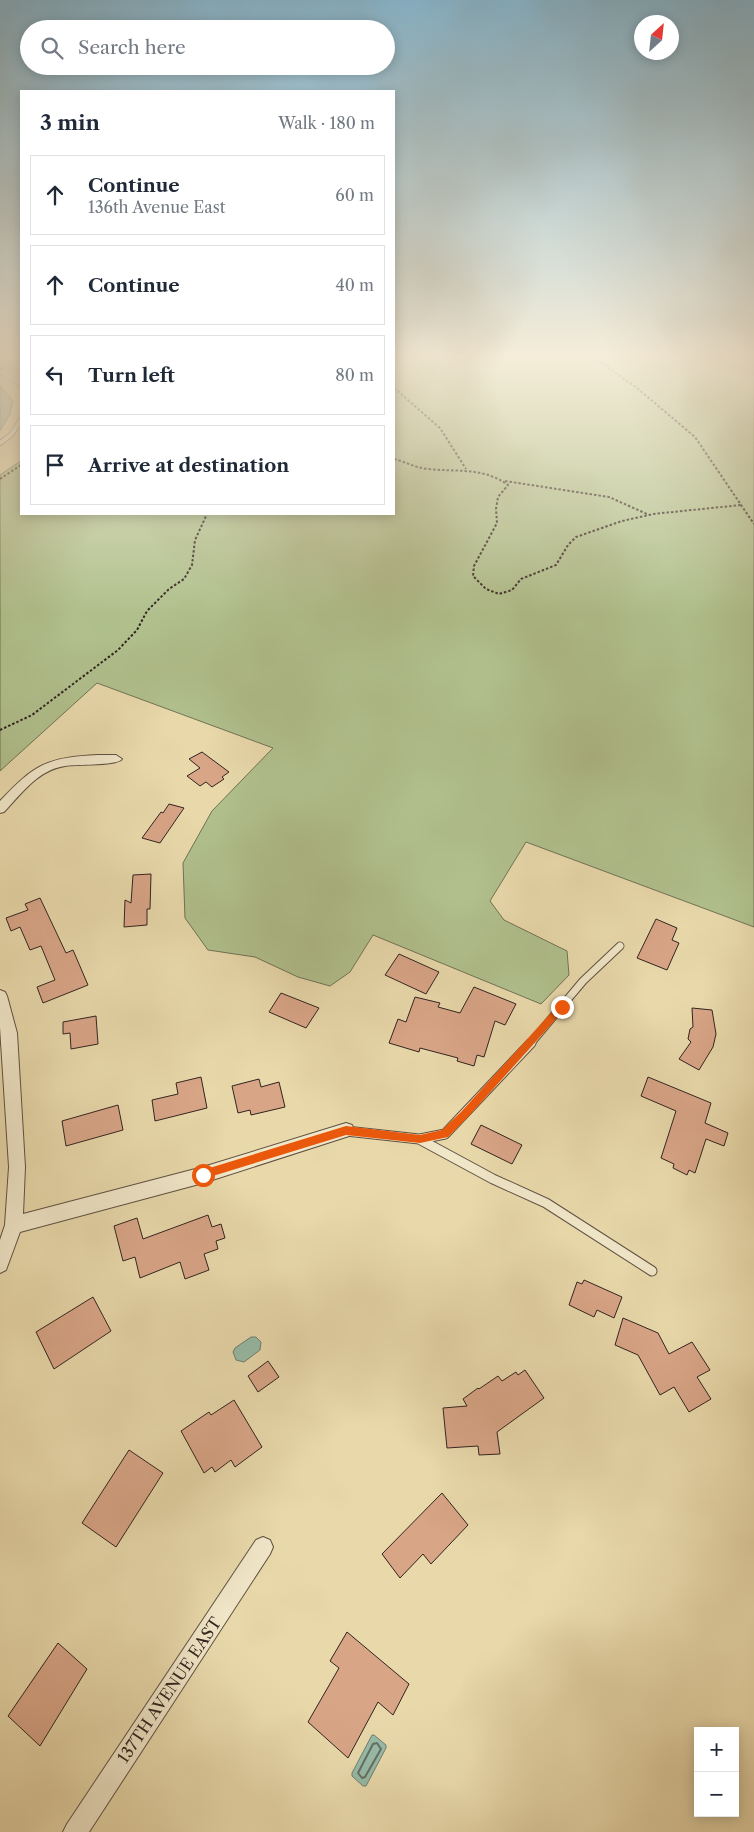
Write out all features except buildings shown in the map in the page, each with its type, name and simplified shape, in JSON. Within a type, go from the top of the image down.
[{"type":"street","points":[[0,809],[39,770],[54,765],[86,760],[116,759]]},
{"type":"street","points":[[0,996],[9,1033],[17,1167],[14,1226],[0,1264]]},
{"type":"street","points":[[14,1226],[203,1175],[346,1130]]},
{"type":"street","name":"137TH AVENUE EAST","points":[[75,1832],[263,1548]]},
{"type":"lane","points":[[346,1130],[420,1139],[445,1134],[540,1033],[584,982],[620,946]]},
{"type":"lane","points":[[420,1139],[493,1179],[546,1203],[652,1271]]},
{"type":"path","points":[[449,442],[466,469]]},
{"type":"path","points":[[699,442],[754,524]]},
{"type":"path","points":[[395,459],[425,469],[440,471],[466,469],[485,473],[508,485],[498,497],[496,509],[497,523],[474,566],[473,576],[486,589],[499,594],[512,590],[521,579],[556,565],[568,544],[576,537],[622,521],[648,515],[696,508],[741,505]]},
{"type":"path","points":[[0,479],[20,466]]},
{"type":"path","points":[[503,481],[609,497],[648,515]]},
{"type":"path","points":[[0,730],[32,715],[118,650],[137,630],[147,611],[168,589],[184,579],[192,565],[195,540],[207,515]]},
{"type":"green space","points":[[395,442],[754,442],[754,927],[526,842],[490,901],[504,920],[567,951],[569,975],[541,1004],[373,935],[350,972],[330,986],[298,977],[255,957],[208,950],[185,918],[183,863],[212,811],[273,748],[97,683],[0,771],[0,475],[20,462],[20,515],[395,515]]},
{"type":"water","points":[[251,1337],[256,1337],[261,1342],[260,1350],[244,1362],[236,1360],[233,1352],[235,1348]]},
{"type":"water","points":[[372,1735],[386,1745],[386,1748],[366,1786],[363,1786],[352,1776],[352,1773]]},
{"type":"route","points":[[203,1175],[346,1130],[420,1139],[445,1134],[562,1007]]}]
